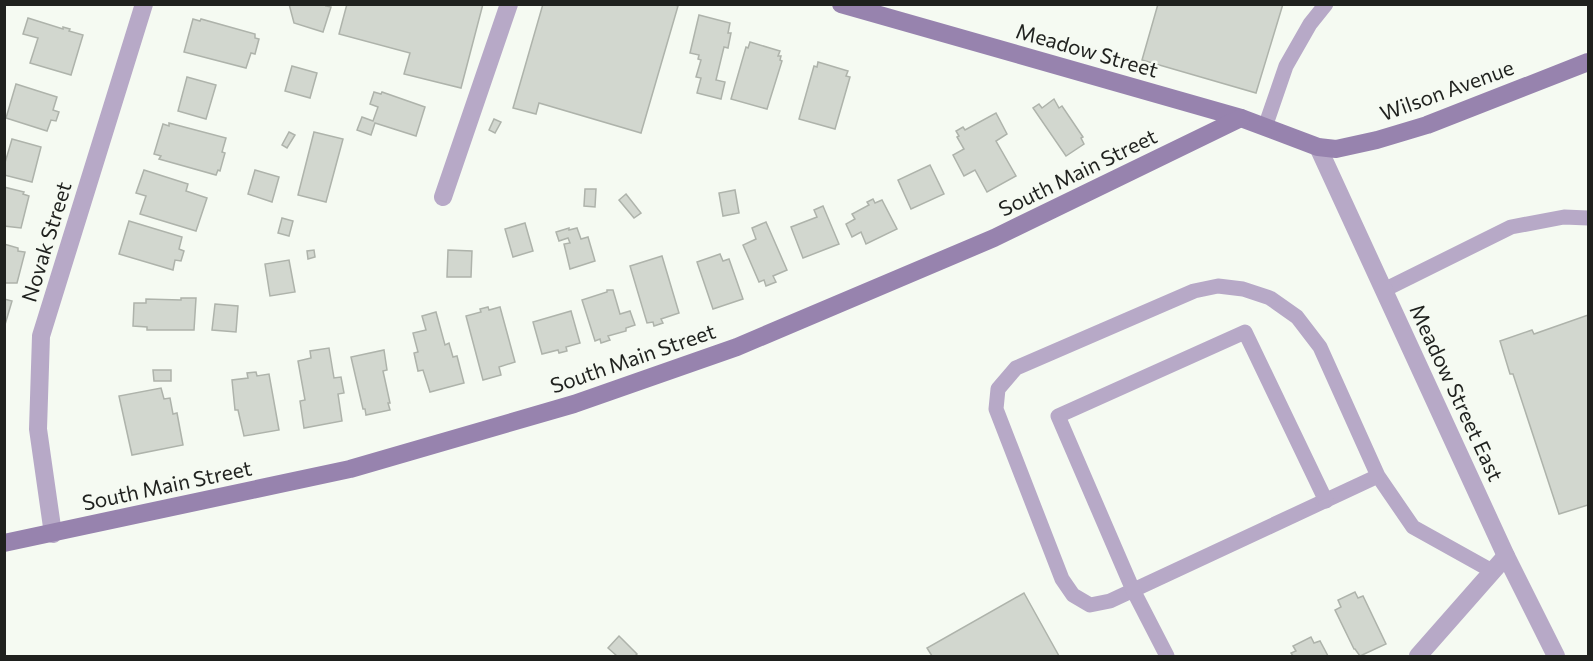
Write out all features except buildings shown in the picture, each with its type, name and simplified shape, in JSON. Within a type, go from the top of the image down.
[{"type":"main road","name":"Meadow Street","points":[[841,4],[1241,118],[1318,147]]},
{"type":"main road","name":"Wilson Avenue","points":[[1318,147],[1336,149],[1398,135],[1588,62]]},
{"type":"main road","name":"South Main Street","points":[[4,543],[350,469],[574,404],[737,347],[994,238],[1241,118]]},
{"type":"street","name":"Novak Street","points":[[53,534],[38,429],[41,336],[144,4]]},
{"type":"street","points":[[443,197],[509,4]]},
{"type":"street","name":"Meadow Street East","points":[[1318,147],[1506,556],[1556,657]]},
{"type":"street","points":[[1418,657],[1506,556]]},
{"type":"lane","points":[[1266,128],[1286,66],[1310,24],[1326,4]]},
{"type":"lane","points":[[1384,290],[1511,226],[1564,217],[1588,218]]},
{"type":"lane","points":[[1378,476],[1110,601],[1090,605],[1073,595],[1062,579],[996,409],[998,389],[1016,368],[1194,291],[1218,286],[1243,289],[1270,298],[1297,317],[1320,347],[1378,476],[1413,527],[1492,571]]},
{"type":"lane","points":[[1167,657],[1133,590],[1058,416],[1245,333],[1326,501]]}]
